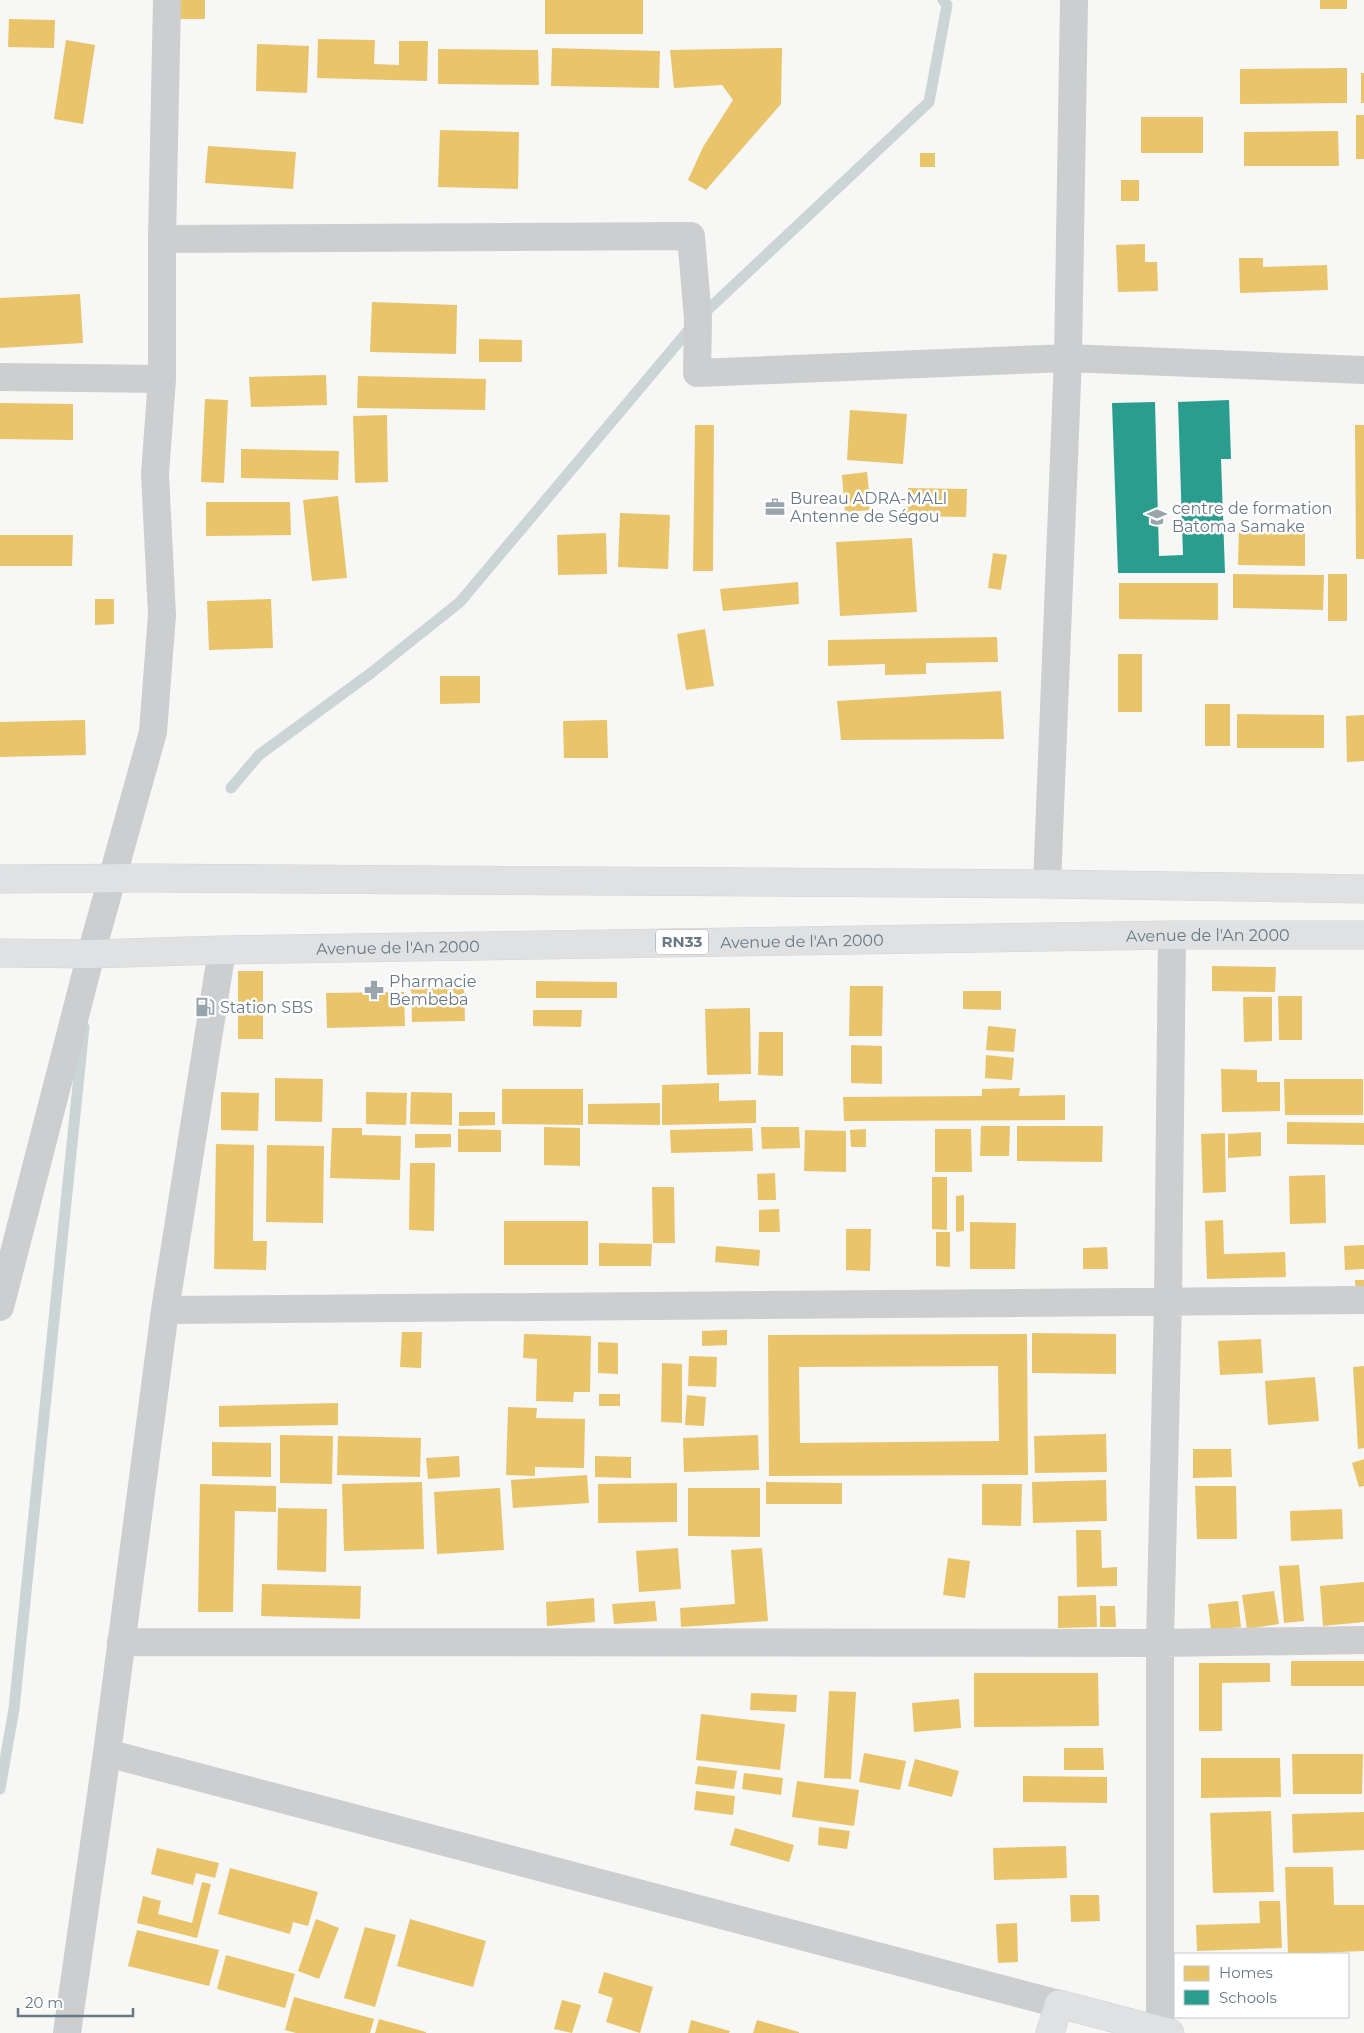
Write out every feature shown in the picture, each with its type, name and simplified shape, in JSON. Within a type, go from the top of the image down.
[{"type":"main road","points":[[0,879],[1047,884],[1364,888]]},
{"type":"main road","name":"Avenue de l'An 2000","points":[[0,953],[91,954],[222,950],[1172,935],[1364,935]]},
{"type":"main road","points":[[1050,2033],[1059,2004],[1165,2032]]},
{"type":"street","points":[[0,1307],[91,954],[153,732],[162,615],[155,474],[162,379],[162,238],[167,0]]},
{"type":"street","points":[[1047,884],[1068,358],[1074,0]]},
{"type":"street","points":[[162,238],[691,236],[698,319],[697,373],[1068,358],[1364,370]]},
{"type":"street","points":[[0,377],[162,379]]},
{"type":"street","points":[[1165,2032],[1160,1643],[1168,1300],[1172,935]]},
{"type":"street","points":[[67,2033],[107,1753],[165,1310],[222,950]]},
{"type":"street","points":[[165,1310],[1168,1300],[1364,1300]]},
{"type":"street","points":[[121,1642],[1160,1643],[1364,1640]]},
{"type":"street","points":[[107,1753],[1059,2004]]},
{"type":"building: Homes","points":[[179,0],[205,0],[205,19],[180,19]]},
{"type":"building: Homes","points":[[545,0],[643,0],[643,34],[545,34]]},
{"type":"building: Homes","points":[[1320,0],[1347,0],[1347,9],[1320,9]]},
{"type":"building: Homes","points":[[9,19],[55,20],[54,48],[8,47]]},
{"type":"building: Homes","points":[[318,39],[375,40],[374,64],[399,65],[399,41],[428,41],[427,81],[317,78]]},
{"type":"building: Homes","points":[[66,40],[95,45],[83,124],[54,119]]},
{"type":"building: Homes","points":[[257,44],[309,46],[307,93],[256,91]]},
{"type":"building: Homes","points":[[552,48],[660,51],[659,88],[551,86]]},
{"type":"building: Homes","points":[[782,48],[781,104],[706,190],[688,180],[703,147],[733,100],[722,85],[674,88],[670,50]]},
{"type":"building: Homes","points":[[438,49],[538,50],[539,85],[438,84]]},
{"type":"building: Homes","points":[[1347,68],[1347,103],[1240,104],[1240,69]]},
{"type":"building: Homes","points":[[1361,73],[1364,73],[1364,103],[1361,103]]},
{"type":"building: Homes","points":[[1356,115],[1364,115],[1364,159],[1356,159]]},
{"type":"building: Homes","points":[[1141,117],[1203,117],[1203,153],[1141,153]]},
{"type":"building: Homes","points":[[440,130],[519,132],[518,189],[438,187]]},
{"type":"building: Homes","points":[[1338,131],[1339,166],[1244,166],[1244,132]]},
{"type":"building: Homes","points":[[208,146],[296,152],[293,189],[205,183]]},
{"type":"building: Homes","points":[[920,153],[935,153],[935,167],[920,167]]},
{"type":"building: Homes","points":[[1121,180],[1139,180],[1139,201],[1121,201]]},
{"type":"building: Homes","points":[[1145,244],[1145,262],[1157,262],[1158,291],[1118,292],[1116,245]]},
{"type":"building: Homes","points":[[1239,258],[1263,258],[1263,267],[1327,265],[1328,290],[1240,293]]},
{"type":"building: Homes","points":[[80,294],[83,343],[0,348],[0,298]]},
{"type":"building: Homes","points":[[372,302],[457,305],[456,354],[370,352]]},
{"type":"building: Homes","points":[[479,339],[522,340],[522,362],[479,362]]},
{"type":"building: Homes","points":[[326,375],[327,405],[251,407],[249,377]]},
{"type":"building: Homes","points":[[358,376],[486,379],[485,410],[357,408]]},
{"type":"building: Homes","points":[[205,399],[228,400],[224,483],[201,482]]},
{"type":"building: Homes","points":[[0,403],[73,404],[73,440],[0,439]]},
{"type":"building: Homes","points":[[850,410],[907,414],[903,464],[847,460]]},
{"type":"building: Homes","points":[[387,415],[388,482],[355,483],[353,416]]},
{"type":"building: Homes","points":[[695,425],[714,425],[713,571],[693,571]]},
{"type":"building: Homes","points":[[1355,425],[1364,425],[1364,559],[1356,559]]},
{"type":"building: Homes","points":[[241,449],[339,451],[338,480],[241,478]]},
{"type":"building: Homes","points":[[867,472],[871,510],[845,512],[842,475]]},
{"type":"building: Homes","points":[[908,488],[967,489],[966,517],[907,516]]},
{"type":"building: Homes","points":[[338,496],[347,578],[312,581],[303,500]]},
{"type":"building: Homes","points":[[206,502],[290,502],[291,535],[206,536]]},
{"type":"building: Homes","points":[[620,513],[670,515],[668,569],[618,567]]},
{"type":"building: Homes","points":[[1239,528],[1305,529],[1305,566],[1238,565]]},
{"type":"building: Homes","points":[[606,533],[607,574],[558,575],[557,535]]},
{"type":"building: Homes","points":[[0,535],[73,535],[72,566],[0,566]]},
{"type":"building: Homes","points":[[912,538],[917,612],[840,616],[836,542]]},
{"type":"building: Homes","points":[[993,553],[1007,555],[1001,590],[988,588]]},
{"type":"building: Homes","points":[[1233,574],[1324,575],[1323,610],[1233,608]]},
{"type":"building: Homes","points":[[1328,574],[1347,574],[1347,621],[1328,621]]},
{"type":"building: Homes","points":[[798,582],[799,604],[723,611],[720,589]]},
{"type":"building: Homes","points":[[1119,583],[1218,583],[1218,620],[1119,619]]},
{"type":"building: Homes","points":[[95,599],[114,599],[114,624],[95,625]]},
{"type":"building: Homes","points":[[271,599],[273,648],[209,650],[207,601]]},
{"type":"building: Homes","points":[[705,629],[714,686],[686,690],[677,634]]},
{"type":"building: Homes","points":[[997,637],[998,662],[926,663],[926,674],[885,675],[885,664],[828,666],[828,640]]},
{"type":"building: Homes","points":[[1118,654],[1142,654],[1142,712],[1118,712]]},
{"type":"building: Homes","points":[[440,676],[480,676],[480,703],[440,704]]},
{"type":"building: Homes","points":[[1001,691],[1004,739],[841,740],[837,701]]},
{"type":"building: Homes","points":[[1205,704],[1230,704],[1230,746],[1205,746]]},
{"type":"building: Homes","points":[[1237,714],[1324,715],[1324,748],[1237,748]]},
{"type":"building: Homes","points":[[1364,715],[1364,761],[1347,762],[1346,716]]},
{"type":"building: Homes","points":[[85,720],[86,755],[0,757],[0,722]]},
{"type":"building: Homes","points":[[607,720],[608,758],[564,758],[563,721]]},
{"type":"building: Homes","points":[[1212,966],[1276,967],[1275,992],[1212,991]]},
{"type":"building: Homes","points":[[238,971],[263,971],[263,1039],[238,1039]]},
{"type":"building: Homes","points":[[536,981],[617,982],[617,998],[536,998]]},
{"type":"building: Homes","points":[[464,986],[465,1021],[412,1022],[411,987]]},
{"type":"building: Homes","points":[[850,986],[883,986],[882,1036],[849,1036]]},
{"type":"building: Homes","points":[[963,991],[1001,991],[1001,1010],[963,1009]]},
{"type":"building: Homes","points":[[404,992],[405,1026],[327,1028],[326,993]]},
{"type":"building: Homes","points":[[1278,996],[1302,996],[1302,1040],[1279,1040]]},
{"type":"building: Homes","points":[[1243,997],[1272,997],[1272,1041],[1244,1042]]},
{"type":"building: Homes","points":[[750,1008],[751,1074],[707,1075],[705,1009]]},
{"type":"building: Homes","points":[[533,1010],[582,1010],[581,1027],[533,1026]]},
{"type":"building: Homes","points":[[988,1026],[1016,1029],[1014,1052],[986,1050]]},
{"type":"building: Homes","points":[[759,1032],[783,1032],[783,1076],[758,1075]]},
{"type":"building: Homes","points":[[851,1045],[882,1046],[882,1084],[851,1083]]},
{"type":"building: Homes","points":[[986,1055],[1014,1058],[1012,1080],[985,1078]]},
{"type":"building: Homes","points":[[1221,1069],[1257,1070],[1257,1082],[1280,1082],[1280,1111],[1222,1112]]},
{"type":"building: Homes","points":[[275,1078],[323,1079],[322,1122],[275,1121]]},
{"type":"building: Homes","points":[[1284,1079],[1363,1079],[1363,1115],[1285,1115]]},
{"type":"building: Homes","points":[[719,1083],[719,1101],[756,1100],[756,1123],[662,1125],[662,1085]]},
{"type":"building: Homes","points":[[1020,1088],[1019,1096],[1065,1095],[1065,1120],[844,1121],[843,1097],[982,1096],[982,1089]]},
{"type":"building: Homes","points":[[502,1089],[583,1089],[583,1125],[502,1124]]},
{"type":"building: Homes","points":[[221,1092],[259,1093],[258,1131],[221,1130]]},
{"type":"building: Homes","points":[[366,1092],[407,1093],[406,1125],[366,1124]]},
{"type":"building: Homes","points":[[411,1092],[452,1093],[452,1125],[410,1124]]},
{"type":"building: Homes","points":[[660,1103],[660,1125],[588,1124],[588,1104]]},
{"type":"building: Homes","points":[[459,1112],[495,1112],[495,1125],[459,1126]]},
{"type":"building: Homes","points":[[1287,1122],[1364,1123],[1364,1145],[1287,1144]]},
{"type":"building: Homes","points":[[981,1126],[1010,1126],[1009,1156],[980,1156]]},
{"type":"building: Homes","points":[[1017,1126],[1103,1126],[1102,1162],[1017,1161]]},
{"type":"building: Homes","points":[[544,1127],[580,1128],[580,1166],[544,1165]]},
{"type":"building: Homes","points":[[761,1127],[799,1127],[800,1148],[762,1149]]},
{"type":"building: Homes","points":[[332,1128],[362,1128],[362,1135],[401,1136],[400,1180],[330,1178]]},
{"type":"building: Homes","points":[[752,1128],[753,1151],[671,1153],[670,1130]]},
{"type":"building: Homes","points":[[458,1129],[501,1130],[501,1152],[458,1152]]},
{"type":"building: Homes","points":[[866,1129],[866,1147],[851,1147],[850,1130]]},
{"type":"building: Homes","points":[[935,1129],[971,1129],[972,1172],[935,1172]]},
{"type":"building: Homes","points":[[805,1130],[846,1131],[846,1172],[804,1171]]},
{"type":"building: Homes","points":[[1261,1132],[1261,1156],[1228,1158],[1228,1134]]},
{"type":"building: Homes","points":[[1225,1133],[1226,1192],[1203,1193],[1201,1134]]},
{"type":"building: Homes","points":[[415,1134],[451,1134],[451,1147],[415,1148]]},
{"type":"building: Homes","points":[[216,1144],[254,1145],[253,1241],[267,1241],[266,1270],[214,1269]]},
{"type":"building: Homes","points":[[267,1145],[324,1146],[323,1223],[266,1222]]},
{"type":"building: Homes","points":[[410,1163],[435,1163],[434,1231],[409,1230]]},
{"type":"building: Homes","points":[[775,1173],[776,1200],[758,1200],[757,1174]]},
{"type":"building: Homes","points":[[1325,1175],[1326,1223],[1290,1224],[1289,1176]]},
{"type":"building: Homes","points":[[932,1177],[947,1177],[947,1230],[932,1229]]},
{"type":"building: Homes","points":[[652,1187],[674,1187],[675,1243],[653,1243]]},
{"type":"building: Homes","points":[[964,1195],[964,1231],[956,1232],[956,1196]]},
{"type":"building: Homes","points":[[779,1209],[780,1232],[759,1232],[759,1210]]},
{"type":"building: Homes","points":[[1223,1220],[1224,1254],[1285,1252],[1286,1277],[1207,1279],[1205,1221]]},
{"type":"building: Homes","points":[[504,1221],[588,1221],[588,1265],[504,1265]]},
{"type":"building: Homes","points":[[970,1222],[1016,1223],[1015,1269],[970,1269]]},
{"type":"building: Homes","points":[[846,1229],[871,1229],[870,1271],[846,1270]]},
{"type":"building: Homes","points":[[936,1232],[950,1232],[950,1267],[936,1266]]},
{"type":"building: Homes","points":[[599,1243],[652,1244],[651,1266],[599,1266]]},
{"type":"building: Homes","points":[[1364,1245],[1364,1269],[1345,1270],[1344,1246]]},
{"type":"building: Homes","points":[[716,1246],[760,1250],[759,1266],[715,1262]]},
{"type":"building: Homes","points":[[1107,1247],[1108,1269],[1083,1269],[1083,1248]]},
{"type":"building: Homes","points":[[1355,1280],[1364,1280],[1364,1302],[1356,1302]]},
{"type":"building: Homes","points":[[727,1330],[727,1345],[702,1346],[702,1331]]},
{"type":"building: Homes","points":[[402,1332],[422,1332],[421,1368],[400,1367]]},
{"type":"building: Homes","points":[[1032,1333],[1116,1334],[1116,1374],[1032,1373]]},
{"type":"building: Homes","points":[[524,1334],[591,1336],[590,1392],[574,1392],[573,1402],[536,1401],[537,1359],[523,1358]]},
{"type":"building: Homes","points":[[1027,1334],[1028,1475],[769,1476],[768,1335]],"holes":[[[998,1366],[999,1441],[800,1443],[799,1367]]]},
{"type":"building: Homes","points":[[1261,1339],[1263,1373],[1220,1375],[1218,1341]]},
{"type":"building: Homes","points":[[598,1342],[618,1343],[618,1374],[598,1373]]},
{"type":"building: Homes","points":[[689,1356],[717,1357],[716,1387],[688,1386]]},
{"type":"building: Homes","points":[[662,1363],[682,1364],[682,1423],[661,1422]]},
{"type":"building: Homes","points":[[1364,1366],[1364,1448],[1358,1449],[1353,1367]]},
{"type":"building: Homes","points":[[1315,1377],[1319,1421],[1268,1425],[1265,1381]]},
{"type":"building: Homes","points":[[599,1394],[620,1394],[620,1406],[599,1406]]},
{"type":"building: Homes","points":[[687,1395],[706,1397],[704,1426],[685,1425]]},
{"type":"building: Homes","points":[[338,1403],[338,1425],[219,1427],[219,1406]]},
{"type":"building: Homes","points":[[508,1407],[537,1408],[536,1418],[585,1419],[584,1468],[535,1467],[535,1476],[506,1475]]},
{"type":"building: Homes","points":[[1106,1434],[1107,1472],[1035,1473],[1034,1436]]},
{"type":"building: Homes","points":[[280,1435],[333,1436],[332,1484],[280,1483]]},
{"type":"building: Homes","points":[[758,1435],[759,1470],[684,1472],[683,1438]]},
{"type":"building: Homes","points":[[338,1436],[421,1438],[420,1477],[337,1475]]},
{"type":"building: Homes","points":[[212,1442],[271,1443],[271,1477],[212,1476]]},
{"type":"building: Homes","points":[[1193,1449],[1231,1449],[1232,1477],[1193,1478]]},
{"type":"building: Homes","points":[[459,1456],[460,1477],[428,1479],[426,1458]]},
{"type":"building: Homes","points":[[595,1456],[631,1457],[631,1478],[595,1477]]},
{"type":"building: Homes","points":[[1364,1459],[1364,1486],[1359,1487],[1352,1463]]},
{"type":"building: Homes","points":[[587,1475],[589,1503],[513,1508],[511,1480]]},
{"type":"building: Homes","points":[[1106,1480],[1107,1521],[1033,1523],[1032,1482]]},
{"type":"building: Homes","points":[[422,1482],[424,1549],[344,1551],[342,1484]]},
{"type":"building: Homes","points":[[766,1482],[842,1483],[842,1504],[766,1504]]},
{"type":"building: Homes","points":[[677,1483],[677,1522],[598,1523],[598,1484]]},
{"type":"building: Homes","points":[[200,1484],[276,1486],[276,1512],[235,1511],[233,1612],[198,1612]]},
{"type":"building: Homes","points":[[982,1484],[1022,1484],[1021,1526],[982,1525]]},
{"type":"building: Homes","points":[[1195,1486],[1236,1486],[1237,1539],[1197,1539]]},
{"type":"building: Homes","points":[[500,1488],[504,1550],[437,1554],[434,1492]]},
{"type":"building: Homes","points":[[688,1488],[760,1488],[760,1537],[688,1536]]},
{"type":"building: Homes","points":[[278,1508],[327,1509],[326,1572],[277,1570]]},
{"type":"building: Homes","points":[[1342,1509],[1343,1539],[1291,1541],[1290,1511]]},
{"type":"building: Homes","points":[[1076,1530],[1101,1530],[1102,1568],[1117,1567],[1117,1586],[1077,1587]]},
{"type":"building: Homes","points":[[678,1548],[681,1589],[639,1592],[636,1551]]},
{"type":"building: Homes","points":[[762,1548],[768,1621],[681,1627],[680,1608],[735,1604],[731,1550]]},
{"type":"building: Homes","points":[[948,1558],[970,1561],[965,1598],[943,1595]]},
{"type":"building: Homes","points":[[1299,1565],[1304,1621],[1284,1623],[1279,1566]]},
{"type":"building: Homes","points":[[1364,1582],[1364,1622],[1323,1626],[1320,1586]]},
{"type":"building: Homes","points":[[262,1584],[361,1586],[360,1619],[261,1616]]},
{"type":"building: Homes","points":[[1274,1591],[1279,1624],[1247,1629],[1242,1595]]},
{"type":"building: Homes","points":[[1096,1595],[1097,1627],[1058,1628],[1058,1596]]},
{"type":"building: Homes","points":[[594,1598],[595,1622],[547,1626],[546,1602]]},
{"type":"building: Homes","points":[[655,1601],[657,1621],[614,1624],[612,1604]]},
{"type":"building: Homes","points":[[1238,1601],[1241,1627],[1211,1630],[1208,1604]]},
{"type":"building: Homes","points":[[1100,1606],[1115,1606],[1116,1627],[1100,1627]]},
{"type":"building: Homes","points":[[1291,1661],[1364,1661],[1364,1686],[1291,1686]]},
{"type":"building: Homes","points":[[1199,1663],[1270,1663],[1270,1682],[1222,1683],[1222,1731],[1199,1731]]},
{"type":"building: Homes","points":[[974,1673],[1098,1673],[1099,1726],[974,1727]]},
{"type":"building: Homes","points":[[829,1691],[856,1692],[851,1779],[824,1778]]},
{"type":"building: Homes","points":[[751,1693],[797,1695],[796,1712],[750,1710]]},
{"type":"building: Homes","points":[[959,1699],[961,1728],[914,1732],[912,1703]]},
{"type":"building: Homes","points":[[701,1714],[785,1724],[780,1770],[696,1760]]},
{"type":"building: Homes","points":[[1064,1748],[1103,1748],[1104,1770],[1064,1770]]},
{"type":"building: Homes","points":[[864,1753],[906,1761],[900,1790],[859,1782]]},
{"type":"building: Homes","points":[[1292,1754],[1363,1754],[1362,1794],[1293,1794]]},
{"type":"building: Homes","points":[[1201,1758],[1280,1758],[1281,1797],[1201,1798]]},
{"type":"building: Homes","points":[[915,1759],[959,1771],[952,1797],[908,1786]]},
{"type":"building: Homes","points":[[698,1766],[737,1771],[734,1789],[695,1784]]},
{"type":"building: Homes","points":[[744,1773],[783,1778],[781,1795],[742,1789]]},
{"type":"building: Homes","points":[[1023,1776],[1107,1777],[1107,1803],[1023,1802]]},
{"type":"building: Homes","points":[[797,1781],[859,1790],[854,1826],[792,1817]]},
{"type":"building: Homes","points":[[696,1791],[735,1796],[733,1815],[694,1810]]},
{"type":"building: Homes","points":[[1271,1811],[1274,1892],[1213,1893],[1210,1813]]},
{"type":"building: Homes","points":[[1364,1812],[1364,1850],[1293,1853],[1292,1814]]},
{"type":"building: Homes","points":[[819,1827],[850,1831],[847,1849],[818,1845]]},
{"type":"building: Homes","points":[[735,1828],[794,1845],[789,1862],[730,1845]]},
{"type":"building: Homes","points":[[1066,1846],[1067,1878],[994,1880],[993,1848]]},
{"type":"building: Homes","points":[[157,1848],[219,1863],[215,1878],[196,1873],[193,1885],[151,1874]]},
{"type":"building: Homes","points":[[1285,1867],[1333,1867],[1334,1905],[1364,1905],[1364,1951],[1288,1953]]},
{"type":"building: Homes","points":[[230,1868],[318,1892],[308,1926],[293,1922],[290,1934],[218,1914]]},
{"type":"building: Homes","points":[[202,1882],[211,1884],[197,1938],[137,1923],[143,1896],[161,1901],[158,1914],[192,1923]]},
{"type":"building: Homes","points":[[1070,1895],[1099,1895],[1100,1921],[1071,1922]]},
{"type":"building: Homes","points":[[1259,1901],[1280,1901],[1282,1948],[1197,1951],[1196,1925],[1260,1923]]},
{"type":"building: Homes","points":[[316,1919],[339,1928],[319,1979],[298,1971]]},
{"type":"building: Homes","points":[[410,1919],[486,1941],[473,1987],[397,1966]]},
{"type":"building: Homes","points":[[1017,1923],[1018,1962],[998,1963],[996,1924]]},
{"type":"building: Homes","points":[[365,1927],[396,1935],[375,2007],[344,1998]]},
{"type":"building: Homes","points":[[137,1930],[219,1950],[209,1986],[128,1966]]},
{"type":"building: Homes","points":[[226,1955],[295,1974],[285,2008],[217,1989]]},
{"type":"building: Homes","points":[[604,1972],[653,1987],[640,2033],[606,2022],[613,1998],[598,1993]]},
{"type":"building: Homes","points":[[294,1997],[374,2019],[370,2033],[296,2033],[285,2030]]},
{"type":"building: Homes","points":[[562,2000],[581,2005],[572,2033],[554,2029]]},
{"type":"building: Homes","points":[[379,2019],[426,2032],[426,2033],[375,2033]]},
{"type":"building: Homes","points":[[691,2020],[730,2031],[729,2033],[688,2033]]},
{"type":"building: Homes","points":[[757,2020],[799,2032],[799,2033],[753,2033]]},
{"type":"building: Schools","points":[[1229,400],[1231,459],[1221,459],[1225,573],[1118,573],[1112,403],[1155,402],[1159,556],[1183,555],[1178,402]]},
{"type":"waterway","points":[[231,788],[259,755],[371,673],[460,602],[698,319],[929,102],[947,5],[943,0]]},
{"type":"waterway","points":[[0,1789],[14,1709],[84,1027]]},
{"type":"place","name":"Bureau ADRA-MALI Antenne de Ségou","points":[[775,507]]},
{"type":"place","name":"centre de formation Batoma Samake","points":[[1157,517]]},
{"type":"place","name":"Pharmacie Bembeba","points":[[374,990]]},
{"type":"place","name":"Station SBS","points":[[205,1007]]}]
